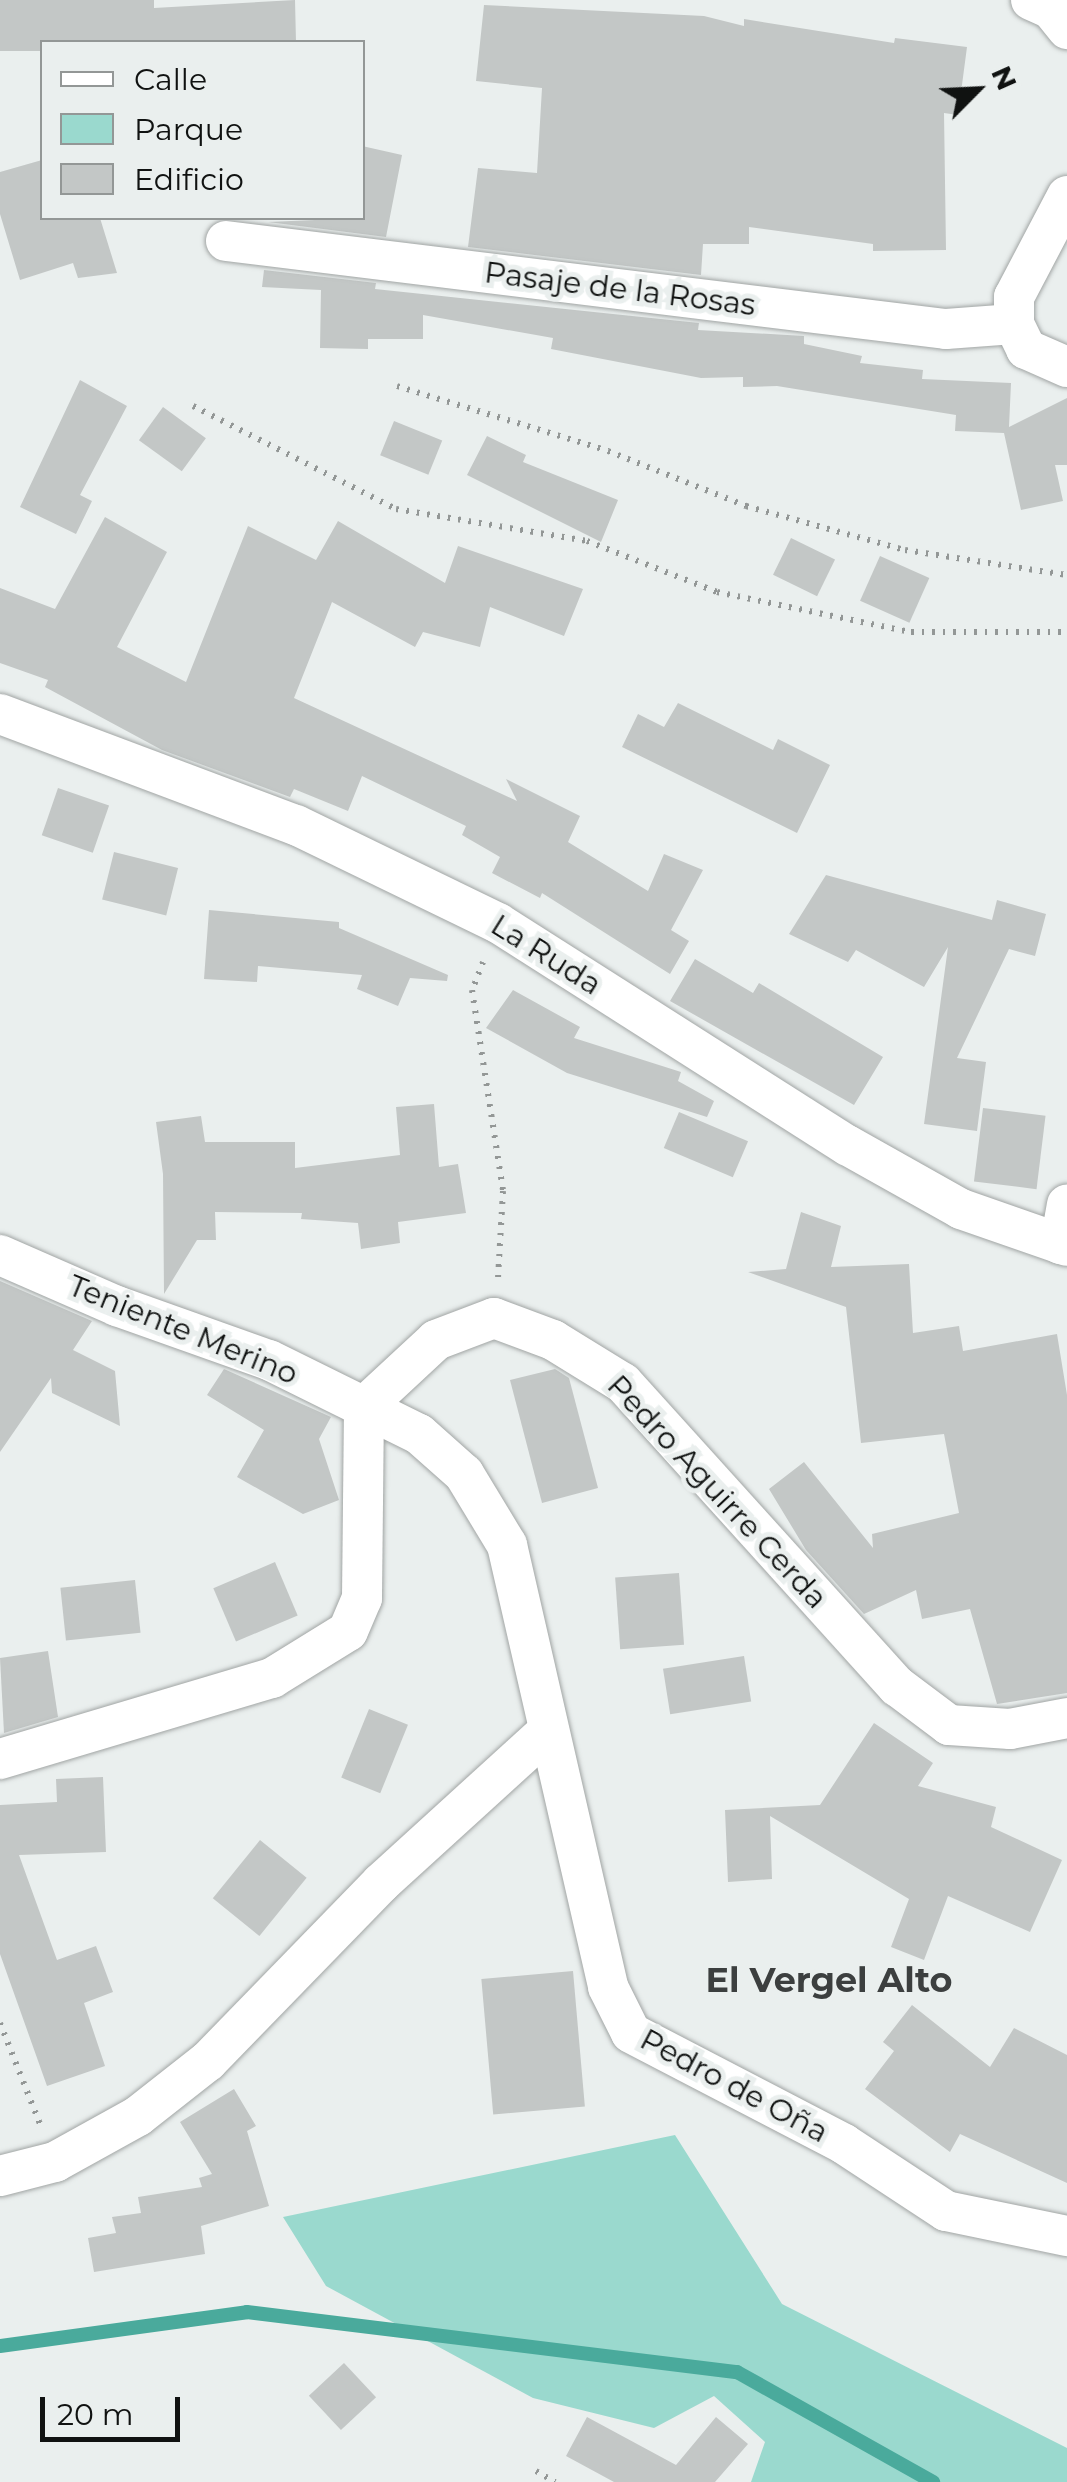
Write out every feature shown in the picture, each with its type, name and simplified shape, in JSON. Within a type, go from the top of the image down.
[{"type":"street","points":[[1031,0],[1067,29]]},
{"type":"street","points":[[1067,196],[1014,297],[1014,324],[1026,348],[1067,368]]},
{"type":"street","name":"Pasaje de la Rosas","points":[[226,241],[946,329],[1014,324]]},
{"type":"street","name":"La Ruda","points":[[0,714],[296,825],[498,923],[847,1145],[961,1209],[1065,1232]]},
{"type":"street","name":"Teniente Merino","points":[[0,1256],[117,1306],[269,1360],[364,1407]]},
{"type":"street","points":[[0,1759],[272,1678],[348,1631],[362,1598],[364,1407],[436,1340],[494,1318]]},
{"type":"street","name":"Pedro Aguirre Cerda","points":[[494,1318],[553,1340],[623,1383],[897,1686],[950,1724],[1010,1729],[1067,1718]]},
{"type":"street","name":"Pedro de Oña","points":[[364,1407],[418,1434],[464,1474],[507,1544],[546,1732],[608,1987],[630,2033],[844,2144],[946,2210],[1067,2236]]},
{"type":"street","points":[[0,2176],[55,2162],[138,2116],[208,2061],[381,1883],[546,1732]]},
{"type":"path","points":[[397,386],[608,451],[764,511],[905,550],[1067,575]]},
{"type":"path","points":[[193,406],[396,509],[587,540],[716,592],[911,632],[1067,632]]},
{"type":"path","points":[[494,1318],[503,1190],[472,990],[498,923]]},
{"type":"path","points":[[0,2023],[55,2162]]},
{"type":"path","points":[[536,2472],[555,2482]]},
{"type":"green space","points":[[675,2135],[782,2304],[1067,2448],[1067,2482],[751,2482],[765,2442],[714,2396],[654,2428],[533,2398],[326,2286],[283,2217]]},
{"type":"building","points":[[0,0],[154,0],[154,8],[295,0],[296,40],[40,40],[40,51],[0,51]]},
{"type":"building","points":[[484,5],[704,16],[744,26],[744,19],[894,43],[895,38],[967,47],[958,115],[944,113],[946,250],[873,251],[873,244],[749,227],[749,244],[703,244],[701,275],[468,247],[478,168],[537,173],[542,88],[476,81]]},
{"type":"building","points":[[365,147],[402,155],[386,237],[268,222],[365,220]]},
{"type":"building","points":[[40,161],[40,220],[101,220],[117,273],[78,278],[73,263],[20,280],[0,214],[0,172]]},
{"type":"building","points":[[264,270],[376,283],[375,289],[699,323],[698,330],[804,336],[804,344],[862,356],[860,363],[923,370],[922,379],[1011,383],[1009,427],[1067,398],[1067,465],[1055,465],[1063,501],[1021,510],[1004,433],[955,431],[956,415],[777,386],[743,387],[743,377],[701,378],[551,349],[553,338],[423,315],[423,339],[368,339],[368,349],[320,348],[321,290],[262,287]]},
{"type":"building","points":[[80,380],[127,406],[80,495],[92,501],[76,534],[20,507]]},
{"type":"building","points":[[163,407],[206,438],[182,471],[139,440]]},
{"type":"building","points":[[394,421],[442,440],[428,475],[380,455]]},
{"type":"building","points":[[487,436],[526,455],[523,462],[618,500],[601,542],[467,475]]},
{"type":"building","points":[[105,517],[167,552],[117,647],[186,682],[248,526],[316,560],[338,521],[445,583],[458,546],[583,589],[564,636],[490,607],[480,647],[423,632],[415,647],[332,602],[294,698],[517,801],[506,779],[580,816],[568,842],[648,891],[664,854],[703,870],[671,930],[689,941],[670,974],[542,893],[540,898],[492,873],[500,857],[462,835],[466,826],[362,776],[348,811],[294,789],[290,797],[162,750],[45,687],[48,680],[0,663],[0,588],[55,609]]},
{"type":"building","points":[[791,538],[835,559],[817,596],[773,575]]},
{"type":"building","points":[[880,556],[929,578],[909,623],[860,601]]},
{"type":"building","points":[[678,703],[773,750],[778,739],[830,765],[797,833],[622,747],[638,714],[664,727]]},
{"type":"building","points":[[58,788],[109,806],[93,853],[42,835]]},
{"type":"building","points":[[114,852],[178,868],[166,916],[102,900]]},
{"type":"building","points":[[826,875],[992,920],[997,900],[1046,914],[1035,956],[1009,949],[957,1058],[986,1062],[977,1131],[924,1124],[948,947],[924,987],[856,950],[848,962],[789,934]]},
{"type":"building","points":[[209,910],[339,922],[339,928],[448,975],[447,981],[410,978],[398,1006],[357,989],[362,975],[258,966],[257,982],[204,979]]},
{"type":"building","points":[[695,959],[753,993],[759,983],[883,1057],[854,1105],[670,1001]]},
{"type":"building","points":[[513,990],[580,1027],[574,1038],[681,1072],[678,1081],[714,1101],[707,1117],[567,1073],[486,1028]]},
{"type":"building","points":[[434,1104],[439,1167],[458,1164],[466,1213],[398,1222],[400,1243],[361,1249],[358,1223],[301,1219],[302,1213],[215,1212],[216,1240],[197,1240],[164,1294],[163,1174],[156,1122],[201,1116],[205,1142],[295,1142],[295,1168],[400,1155],[396,1107]]},
{"type":"building","points":[[983,1108],[1046,1116],[1037,1189],[974,1181]]},
{"type":"building","points":[[679,1112],[748,1141],[733,1177],[664,1148]]},
{"type":"building","points":[[801,1212],[841,1226],[831,1267],[909,1264],[913,1333],[959,1326],[963,1351],[1057,1334],[1067,1395],[1067,1693],[997,1704],[970,1609],[922,1619],[916,1590],[864,1614],[806,1550],[769,1489],[804,1462],[873,1548],[872,1534],[959,1513],[944,1434],[861,1443],[846,1307],[748,1272],[786,1269]]},
{"type":"building","points":[[0,1281],[92,1321],[73,1350],[115,1371],[120,1426],[52,1393],[51,1378],[0,1452]]},
{"type":"building","points":[[224,1369],[331,1417],[319,1439],[339,1500],[303,1514],[237,1477],[264,1430],[207,1395]]},
{"type":"building","points":[[555,1369],[569,1378],[598,1488],[542,1503],[510,1380]]},
{"type":"building","points":[[275,1562],[298,1615],[236,1642],[213,1588]]},
{"type":"building","points":[[679,1573],[684,1645],[620,1649],[615,1577]]},
{"type":"building","points":[[135,1580],[141,1633],[66,1641],[60,1588]]},
{"type":"building","points":[[48,1651],[58,1717],[4,1733],[0,1658]]},
{"type":"building","points":[[744,1656],[751,1701],[670,1714],[663,1669]]},
{"type":"building","points":[[369,1709],[408,1725],[380,1793],[341,1778]]},
{"type":"building","points":[[874,1723],[933,1763],[918,1786],[996,1807],[991,1827],[1062,1860],[1030,1932],[948,1896],[924,1960],[891,1947],[909,1899],[770,1816],[772,1879],[728,1882],[725,1810],[820,1805]]},
{"type":"building","points":[[103,1777],[106,1852],[19,1855],[57,1960],[96,1946],[113,1992],[84,2003],[105,2066],[47,2086],[0,1954],[0,1805],[57,1802],[56,1779]]},
{"type":"building","points":[[260,1840],[307,1878],[259,1936],[213,1898]]},
{"type":"building","points":[[573,1971],[585,2106],[493,2115],[481,1979]]},
{"type":"building","points":[[912,2005],[990,2067],[1014,2028],[1067,2055],[1067,2183],[960,2134],[950,2152],[865,2089],[894,2051],[883,2042]]},
{"type":"building","points":[[234,2089],[256,2126],[247,2131],[269,2206],[201,2226],[205,2254],[94,2272],[88,2238],[116,2233],[112,2217],[141,2213],[138,2197],[202,2187],[199,2178],[212,2174],[180,2122]]},
{"type":"building","points":[[344,2363],[376,2397],[341,2430],[309,2396]]},
{"type":"building","points":[[587,2417],[676,2465],[716,2417],[748,2444],[715,2482],[614,2482],[566,2456]]},
{"type":"waterway","points":[[0,2346],[247,2312],[737,2372],[933,2482]]},
{"type":"district","name":"El Vergel Alto","points":[[829,1980]]}]
